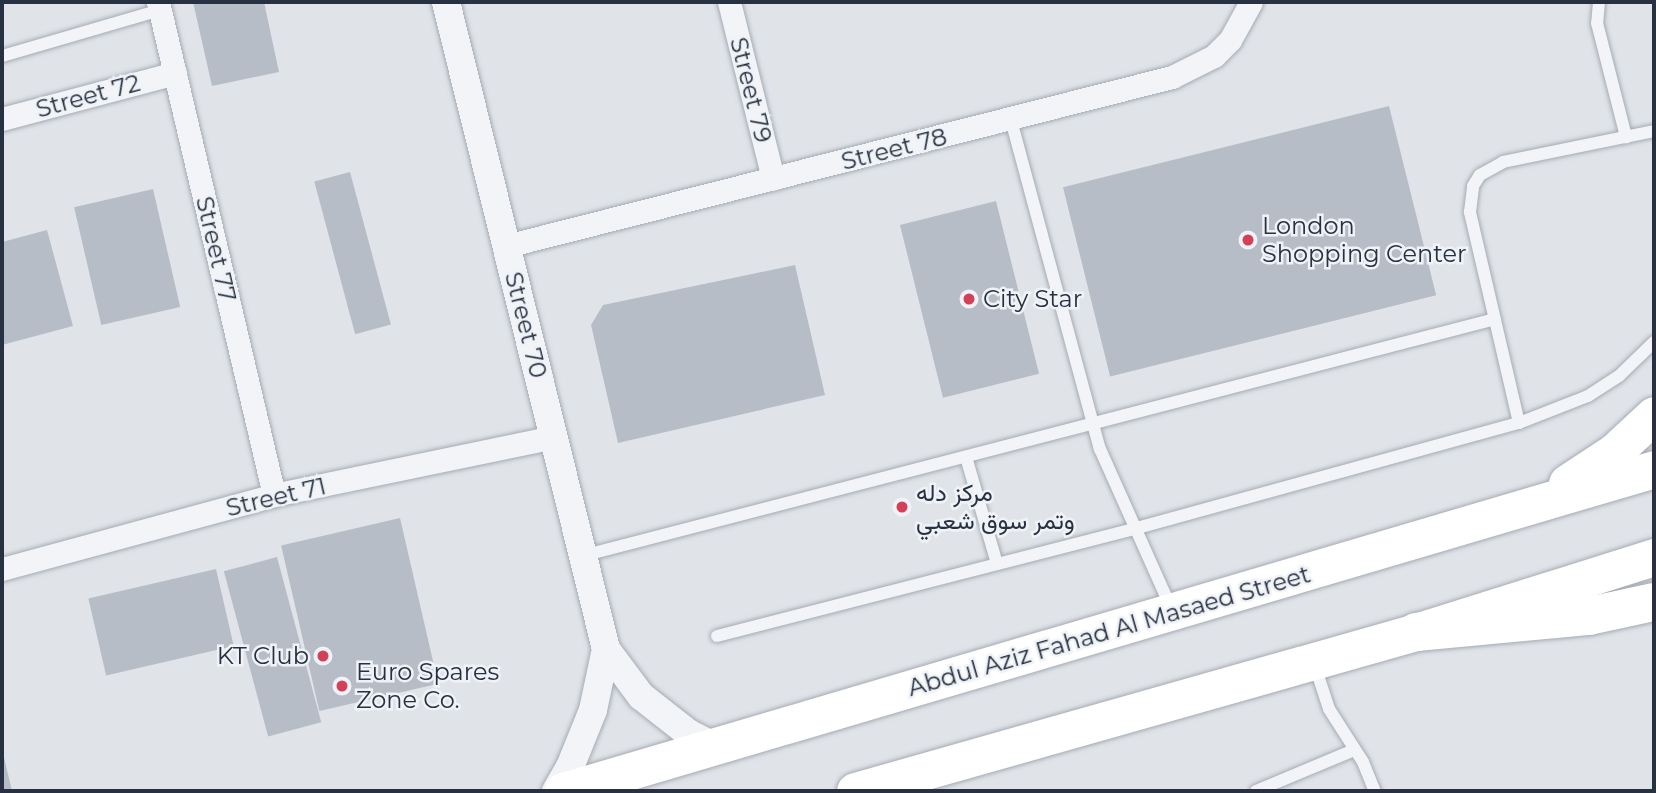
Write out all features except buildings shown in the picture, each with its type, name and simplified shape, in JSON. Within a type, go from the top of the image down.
[{"type":"highway","points":[[1416,632],[1590,616],[1654,602]]},
{"type":"main road","points":[[1532,506],[1614,452],[1654,415]]},
{"type":"main road","name":"Abdul Aziz Fahad Al Masaed Street","points":[[563,791],[1654,469]]},
{"type":"main road","points":[[855,791],[1416,632],[1654,557]]},
{"type":"street","name":"Street 70","points":[[446,2],[606,649],[641,696],[680,728],[714,746]]},
{"type":"street","name":"Street 79","points":[[729,2],[773,179]]},
{"type":"street","name":"Street 78","points":[[506,246],[1011,120],[1194,68],[1230,40],[1251,2]]},
{"type":"street","name":"Street 77","points":[[159,6],[274,495]]},
{"type":"street","name":"Street 72","points":[[2,119],[175,74]]},
{"type":"street","name":"Street 71","points":[[2,569],[274,495],[553,437]]},
{"type":"street","name":"Street 70","points":[[556,791],[570,767],[593,710],[606,649]]},
{"type":"lane","points":[[1599,2],[1597,23],[1626,137]]},
{"type":"lane","points":[[2,57],[159,6]]},
{"type":"lane","points":[[1011,120],[1109,474],[1137,528],[1173,612]]},
{"type":"lane","points":[[1519,423],[1470,212],[1473,186],[1480,175],[1503,163],[1654,131]]},
{"type":"lane","points":[[582,556],[1495,319]]},
{"type":"lane","points":[[717,636],[1137,528],[1519,423],[1588,396],[1619,376],[1654,342]]},
{"type":"lane","points":[[966,457],[997,564]]},
{"type":"lane","points":[[1313,662],[1329,709],[1363,762],[1375,791]]},
{"type":"lane","points":[[1256,791],[1354,750]]},
{"type":"place","name":"London Shopping Center","points":[[1248,240]]},
{"type":"place","name":"City Star","points":[[969,299]]},
{"type":"place","name":"مركز دله وتمر سوق شعبي","points":[[902,507]]},
{"type":"place","name":"KT Club","points":[[323,656]]},
{"type":"place","name":"Euro Spares Zone Co.","points":[[342,686]]}]
